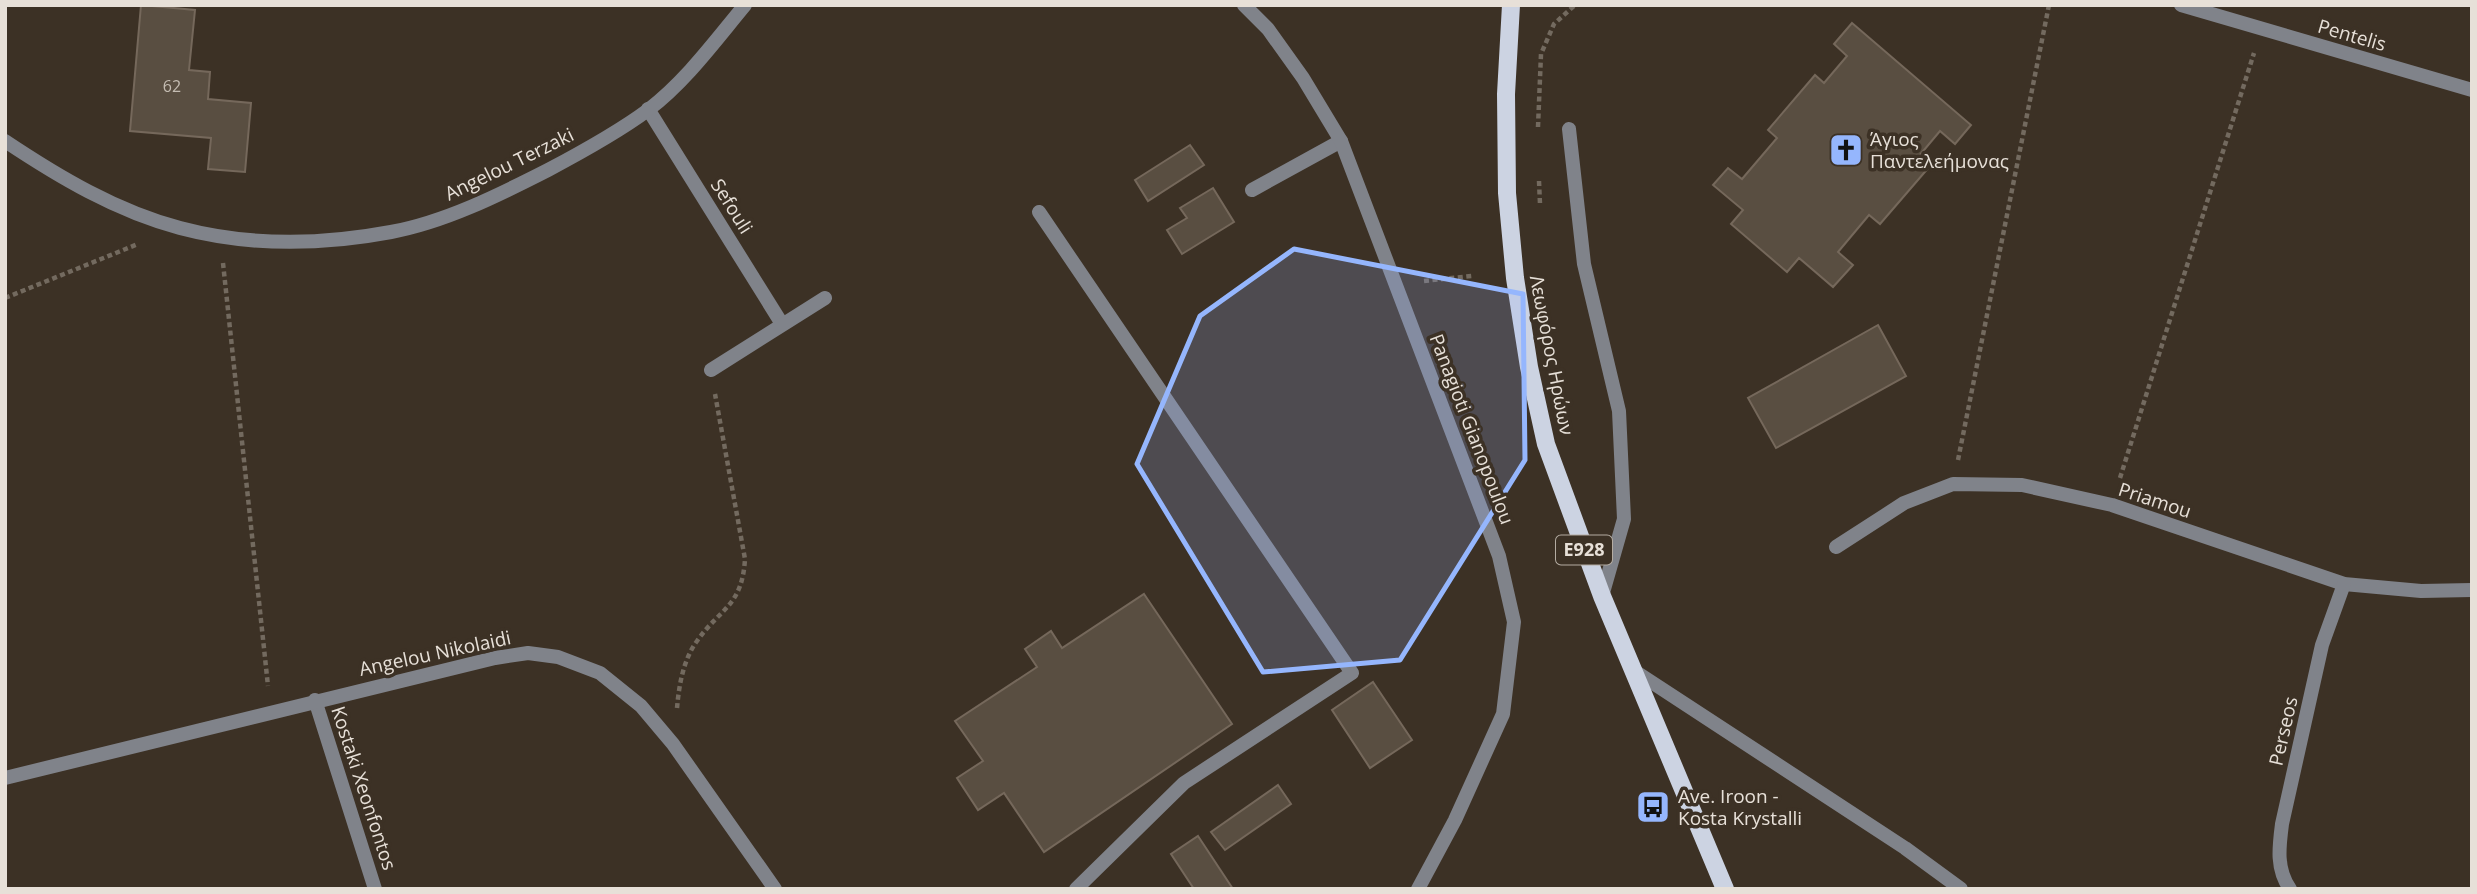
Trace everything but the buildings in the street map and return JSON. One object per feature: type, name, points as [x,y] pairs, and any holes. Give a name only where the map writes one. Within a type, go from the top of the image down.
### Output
[{"type":"main road","name":"Λεωφόρος Ηρώων","points":[[1511,5],[1506,94],[1507,193],[1517,291],[1529,367],[1546,444],[1602,596],[1725,889]]},
{"type":"street","name":"Angelou Terzaki","points":[[5,141],[57,176],[110,202],[178,228],[220,237],[281,243],[392,232],[449,215],[508,190],[578,154],[648,109],[693,68],[746,5]]},
{"type":"street","name":"Panagioti Gianopoulou","points":[[1244,5],[1268,29],[1303,78],[1341,141],[1499,556],[1514,622],[1503,715],[1455,820],[1418,889]]},
{"type":"street","name":"Pentelis","points":[[2181,5],[2472,90]]},
{"type":"street","name":"Sefouli","points":[[648,109],[782,324]]},
{"type":"street","points":[[1569,129],[1584,264],[1619,411],[1624,519],[1602,596]]},
{"type":"street","points":[[1252,190],[1341,141]]},
{"type":"street","points":[[1039,212],[1352,673],[1184,783],[1076,889]]},
{"type":"street","points":[[711,369],[825,298]]},
{"type":"street","name":"Priamou","points":[[1836,547],[1904,503],[1953,484],[2022,485],[2112,505],[2344,584],[2421,591],[2472,590]]},
{"type":"street","name":"Perseos","points":[[2290,889],[2283,878],[2278,852],[2281,824],[2322,646],[2344,584]]},
{"type":"street","name":"Angelou Nikolaidi","points":[[5,778],[495,658],[528,653],[558,657],[600,673],[641,706],[673,744],[775,889]]},
{"type":"street","points":[[1633,670],[1905,848],[1961,889]]},
{"type":"street","name":"Kostaki Xeonfontos","points":[[315,700],[376,889]]},
{"type":"path","points":[[1953,484],[2049,5]]},
{"type":"path","points":[[2112,505],[2262,29]]},
{"type":"path","points":[[5,298],[178,228]]},
{"type":"path","points":[[220,237],[271,711]]},
{"type":"path","points":[[1396,284],[1472,276]]},
{"type":"path","points":[[673,744],[680,678],[696,642],[729,607],[744,580],[745,559],[711,369]]},
{"type":"highlighted area","points":[[1294,249],[1523,294],[1525,460],[1400,660],[1263,672],[1137,464],[1200,316]]},
{"type":"place","name":"Άγιος Παντελεήμονας","points":[[1846,150]]},
{"type":"place","name":"Ave. Iroon - Kosta Krystalli","points":[[1653,807]]}]
